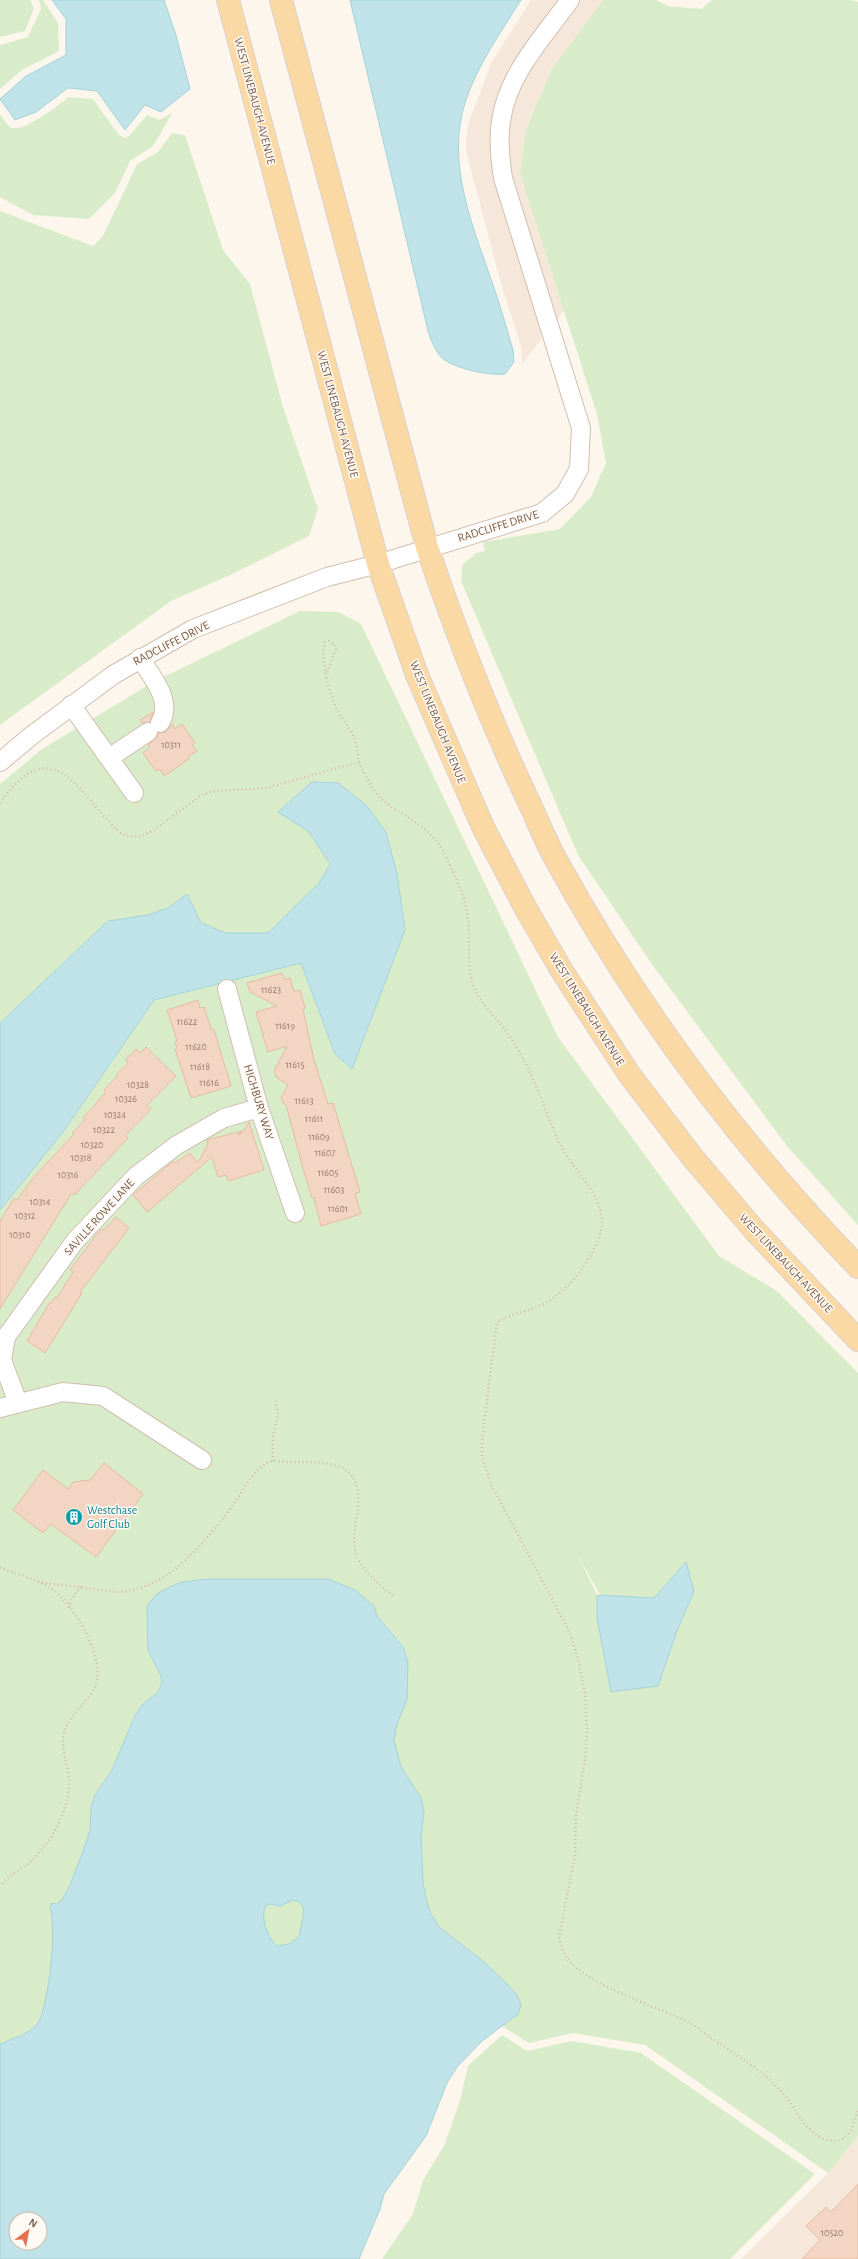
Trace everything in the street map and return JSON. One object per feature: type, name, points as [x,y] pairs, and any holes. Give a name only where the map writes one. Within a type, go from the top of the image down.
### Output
[{"type":"main road","name":"WEST LINEBAUGH AVENUE","points":[[228,0],[378,564],[417,675],[483,828],[526,909],[562,971],[629,1074],[693,1158],[756,1232],[858,1340]]},
{"type":"main road","points":[[281,0],[427,547],[457,635],[492,722],[554,857],[610,949],[672,1043],[729,1120],[785,1187],[858,1267]]},
{"type":"street","name":"RADCLIFFE DRIVE","points":[[0,762],[71,705],[140,658],[193,629],[327,577],[378,564],[427,547],[542,513],[565,494],[579,469],[581,428],[503,178],[499,150],[501,120],[509,92],[523,65],[570,0]]},
{"type":"street","points":[[109,758],[154,727],[164,718],[166,705],[140,658]]},
{"type":"street","points":[[71,705],[134,793]]},
{"type":"street","name":"HIGHBURY WAY","points":[[227,989],[259,1108],[295,1213]]},
{"type":"street","name":"SAVILLE ROWE LANE","points":[[18,1403],[2,1360],[6,1337],[75,1241],[136,1176],[178,1145],[224,1118],[259,1108]]},
{"type":"street","points":[[0,1408],[63,1392],[103,1396],[202,1460]]},
{"type":"path","points":[[327,673],[336,649],[335,645],[329,641],[325,642],[322,648],[327,673],[336,708],[353,736],[359,762],[376,793],[384,802],[434,837],[443,851],[462,894],[468,919],[468,968],[473,986],[480,1000],[504,1027],[521,1055],[564,1151],[595,1195],[600,1208],[601,1229],[595,1247],[586,1262],[574,1277],[552,1300],[540,1306],[505,1317],[497,1322],[482,1440],[482,1457],[492,1484],[570,1633],[578,1659],[585,1693],[587,1730],[585,1760],[576,1814],[575,1856],[560,1937],[561,1948],[567,1958],[598,1981],[692,2024],[760,2071],[780,2090],[815,2134],[830,2140],[843,2138],[851,2132],[858,2111]]},
{"type":"path","points":[[0,803],[29,771],[42,768],[56,771],[68,776],[120,833],[131,837],[142,836],[154,830],[204,794],[215,791],[266,788],[359,762]]},
{"type":"path","points":[[273,1462],[273,1435],[278,1414],[275,1400]]},
{"type":"path","points":[[38,1582],[81,1586],[118,1592],[131,1590],[154,1583],[168,1574],[206,1539],[223,1519],[258,1469],[269,1461],[327,1462],[338,1465],[349,1472],[357,1483],[358,1496],[354,1529],[357,1557],[372,1577],[394,1597]]},
{"type":"path","points":[[0,1568],[38,1582],[54,1590],[79,1620],[92,1643],[99,1665],[95,1687],[65,1728],[62,1746],[69,1785],[64,1810],[56,1830],[43,1848],[28,1863],[6,1878],[0,1886]]},
{"type":"path","points":[[69,1608],[71,1600],[81,1586]]},
{"type":"shaded area","points":[[531,0],[559,0],[501,89],[492,118],[490,150],[495,182],[543,337],[522,364],[521,346],[500,280],[466,151],[466,137],[469,122],[491,63]]},
{"type":"shaded area","points":[[581,0],[621,0],[588,280],[557,320],[512,175],[508,148],[510,120],[518,95],[530,69]]},
{"type":"shaded area","points":[[858,2136],[858,2259],[741,2259],[828,2173]]},
{"type":"green space","points":[[0,0],[30,0],[34,8],[25,31],[0,37]]},
{"type":"green space","points":[[39,0],[43,0],[58,23],[59,51],[22,70],[0,89],[0,45],[28,37],[41,9]]},
{"type":"green space","points":[[603,0],[656,0],[668,6],[701,9],[712,0],[852,0],[858,2],[858,1225],[787,1146],[651,963],[578,855],[461,581],[462,565],[476,553],[485,551],[483,542],[560,529],[591,497],[606,463],[597,414],[520,173],[526,130],[552,69]]},
{"type":"green space","points":[[69,97],[93,99],[119,135],[125,138],[129,136],[147,115],[160,120],[173,112],[153,146],[130,161],[115,193],[89,219],[33,215],[0,197],[0,114],[10,127],[23,127],[40,118]]},
{"type":"green space","points":[[172,133],[185,135],[223,250],[250,284],[283,407],[318,509],[309,536],[228,576],[171,601],[0,725],[0,211],[93,246],[103,236],[137,164],[158,152]]},
{"type":"green space","name":"Westchase Golf Club","points":[[300,611],[339,612],[361,624],[558,1037],[719,1256],[777,1291],[858,1373],[858,2136],[828,2173],[645,2045],[573,2033],[529,2043],[502,2026],[482,2041],[457,2067],[447,2083],[426,2136],[384,2194],[380,2209],[359,2259],[0,2259],[0,784],[42,749],[155,681]],"holes":[[[578,1555],[600,1595],[654,1598],[686,1562],[694,1592],[678,1628],[611,1692],[597,1618],[597,1595]]]},
{"type":"green space","points":[[502,2035],[527,2051],[572,2041],[641,2053],[815,2174],[730,2259],[382,2259],[413,2214],[423,2180],[444,2146],[460,2101],[468,2066]]},
{"type":"water","points":[[52,0],[164,0],[176,35],[190,89],[161,112],[145,105],[125,130],[97,91],[68,88],[36,112],[15,120],[0,99],[26,76],[66,55],[66,19]]},
{"type":"water","points":[[350,0],[521,0],[490,48],[471,87],[460,124],[458,149],[460,173],[471,221],[498,298],[513,350],[514,362],[505,374],[482,373],[448,362],[437,352],[432,342],[428,331]]},
{"type":"water","points":[[312,782],[338,783],[366,805],[386,832],[397,874],[405,930],[352,1069],[335,1054],[301,963],[154,1000],[63,1132],[0,1210],[0,1023],[108,921],[148,915],[168,908],[187,894],[201,923],[226,933],[268,933],[319,883],[330,864],[308,831],[278,812]]},
{"type":"water","points":[[686,1562],[694,1592],[678,1628],[658,1686],[611,1692],[597,1618],[597,1595],[654,1598]]},
{"type":"water","points":[[208,1579],[328,1579],[355,1590],[374,1606],[377,1616],[403,1647],[408,1662],[407,1699],[397,1724],[394,1740],[401,1767],[421,1798],[424,1812],[421,1836],[423,1882],[426,1899],[431,1914],[439,1927],[483,1961],[509,1986],[516,1994],[521,2005],[518,2014],[482,2041],[457,2067],[447,2083],[426,2136],[384,2194],[380,2209],[359,2259],[0,2259],[0,2044],[31,2030],[38,2023],[42,2013],[46,2000],[51,1966],[53,1932],[50,1907],[52,1903],[57,1904],[62,1900],[71,1883],[90,1830],[91,1807],[95,1795],[111,1772],[135,1716],[142,1705],[158,1692],[162,1683],[161,1676],[148,1650],[147,1606],[157,1594],[182,1582]],"holes":[[[293,1900],[301,1903],[304,1912],[299,1937],[289,1944],[277,1946],[270,1938],[264,1922],[265,1906],[269,1904],[280,1906]]]},
{"type":"building","points":[[153,712],[150,722],[142,723],[140,720]]},
{"type":"building","points":[[172,724],[175,729],[182,724],[195,743],[192,745],[197,751],[188,757],[189,759],[164,776],[160,769],[156,771],[143,753],[150,747],[148,745],[157,737],[158,733],[166,732]]},
{"type":"building","points":[[282,973],[285,980],[290,978],[294,992],[300,990],[305,1008],[303,1009],[314,1060],[328,1104],[333,1103],[360,1192],[355,1194],[361,1214],[321,1226],[314,1198],[312,1198],[302,1165],[286,1105],[283,1103],[281,1098],[288,1085],[276,1077],[274,1071],[287,1046],[268,1052],[256,1012],[277,1006],[250,992],[247,983]]},
{"type":"building","points":[[198,1000],[200,1008],[204,1007],[211,1029],[214,1030],[231,1086],[191,1098],[175,1049],[177,1048],[175,1042],[177,1041],[167,1010]]},
{"type":"building","points":[[146,1047],[176,1076],[147,1105],[151,1109],[125,1136],[128,1138],[76,1194],[71,1194],[0,1309],[0,1221],[14,1198],[17,1200],[33,1178],[85,1120],[83,1118],[106,1092],[104,1090],[128,1063],[125,1060],[136,1049],[140,1053]]},
{"type":"building","points":[[249,1122],[264,1170],[228,1181],[226,1175],[218,1177],[212,1157],[147,1212],[133,1195],[173,1161],[175,1163],[190,1153],[198,1163],[208,1144],[207,1140],[242,1131],[238,1135],[242,1133]]},
{"type":"building","points":[[116,1217],[129,1228],[80,1292],[82,1293],[45,1353],[27,1341],[50,1302],[51,1303],[55,1297],[57,1298],[73,1272],[70,1270],[97,1234],[102,1229],[104,1230]]},
{"type":"building","name":"Westchase Golf Club","points":[[104,1463],[143,1494],[96,1557],[51,1524],[43,1533],[13,1510],[43,1470],[68,1489],[73,1482],[90,1480]]},
{"type":"building","points":[[858,2184],[858,2259],[802,2259],[820,2240],[806,2226],[826,2207],[831,2212]]},
{"type":"place","name":"Westchase Golf Club","points":[[74,1517]]}]
